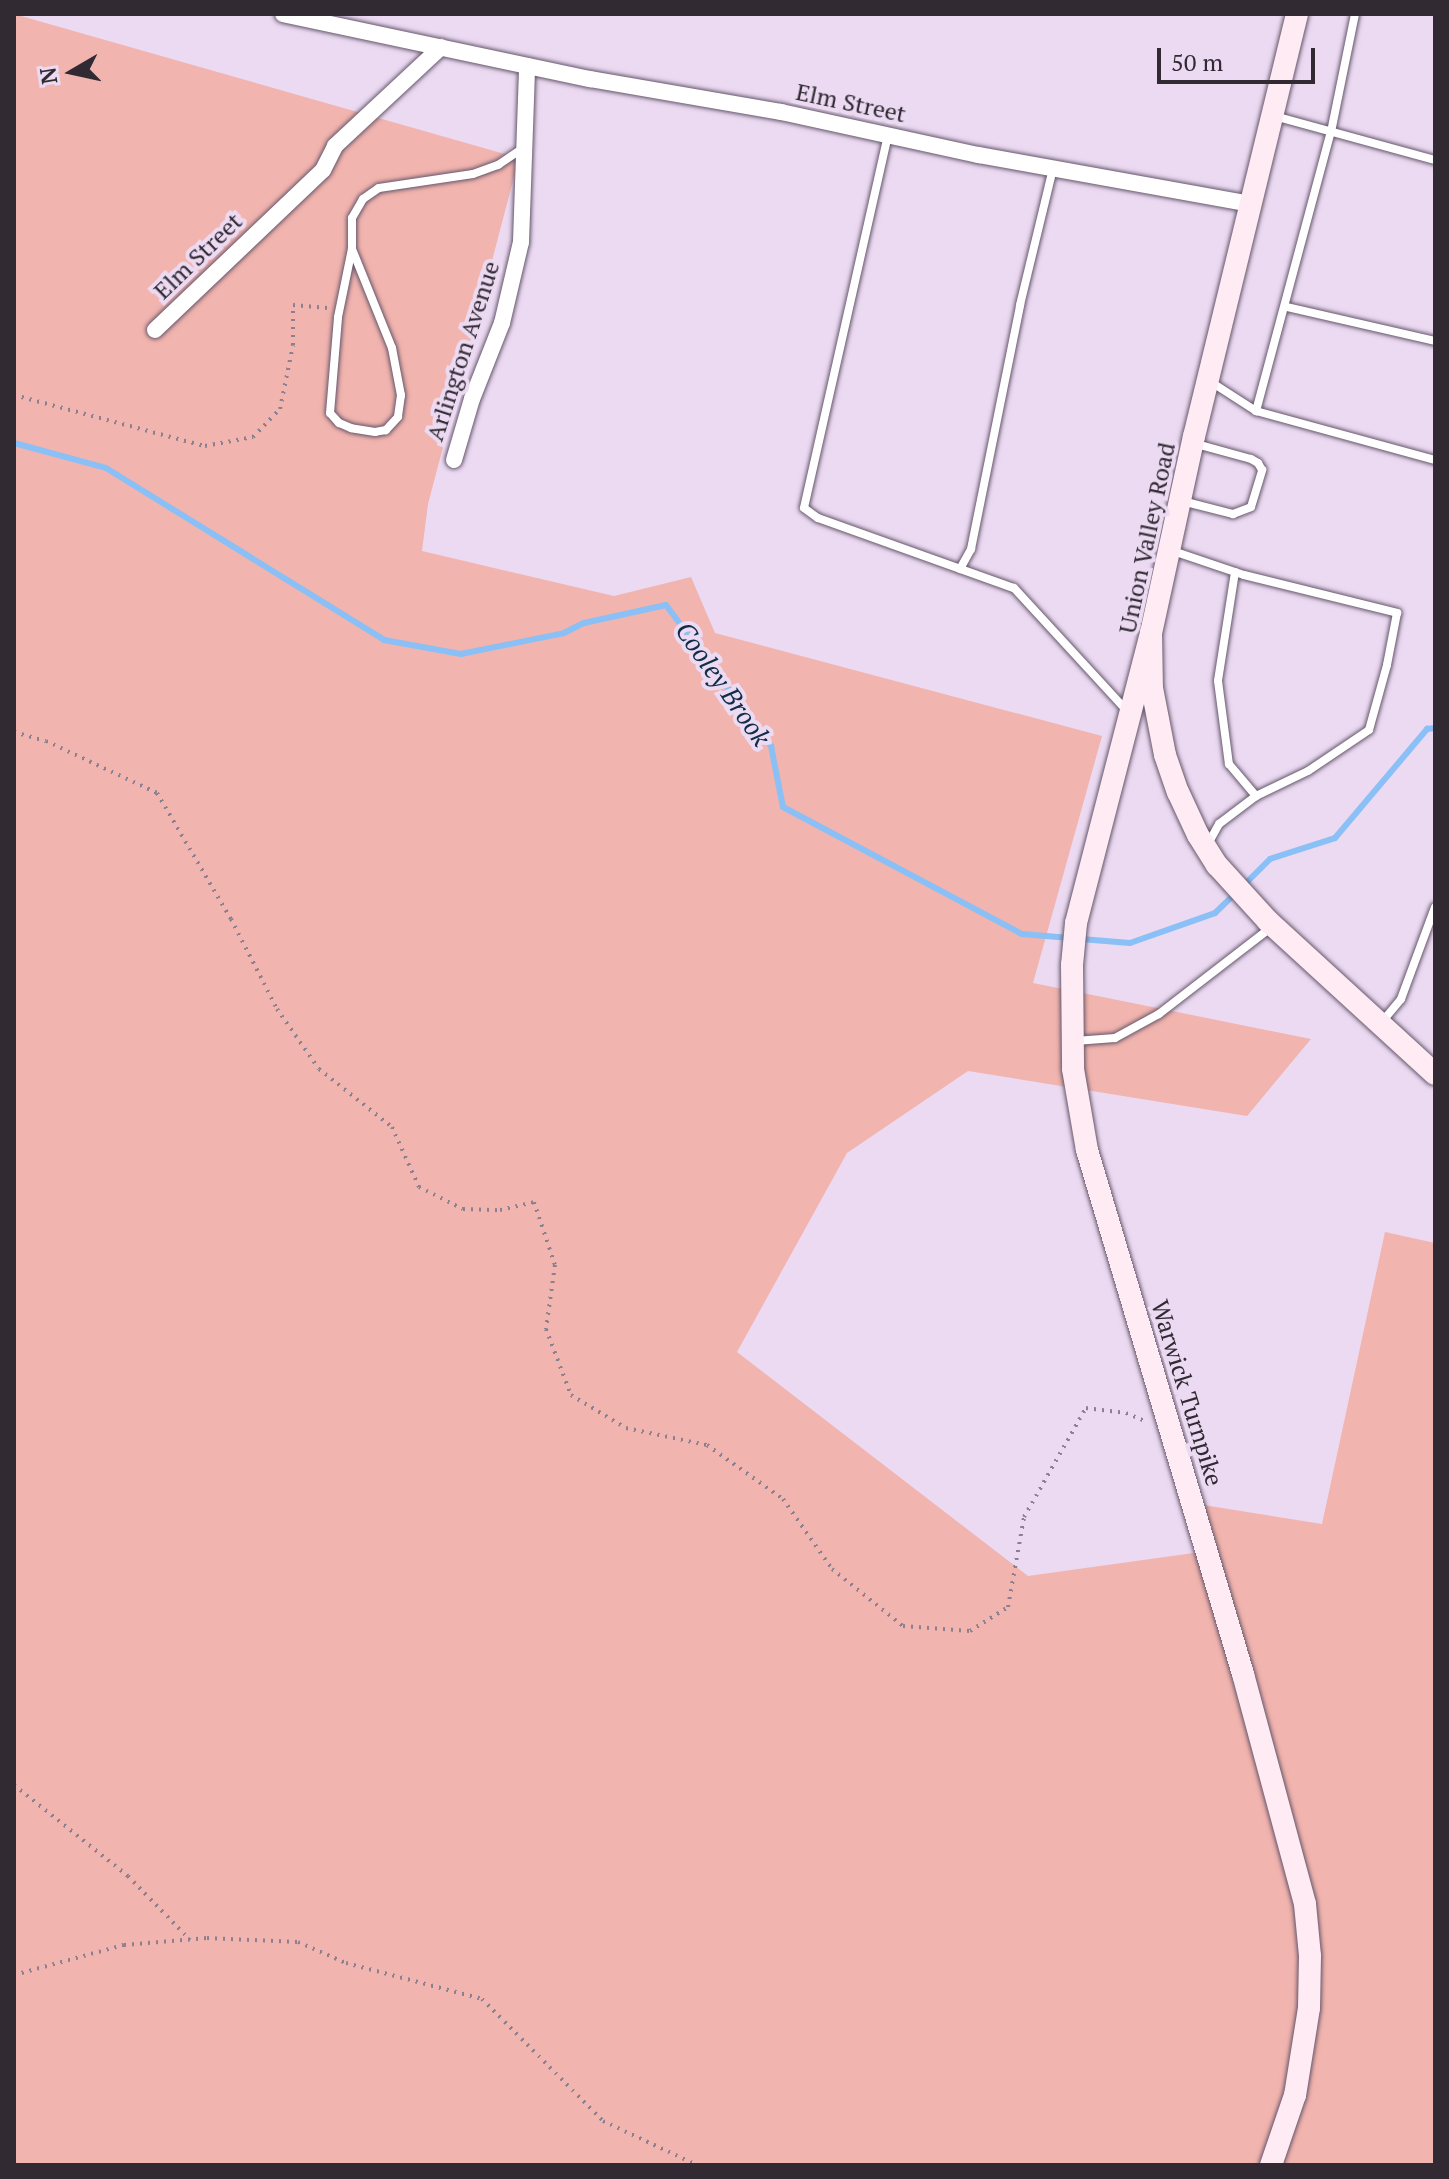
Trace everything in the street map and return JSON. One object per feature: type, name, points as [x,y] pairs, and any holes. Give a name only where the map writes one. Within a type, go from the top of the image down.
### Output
[{"type":"street","name":"Elm Street","points":[[283,14],[527,66],[1053,169],[1251,204]]},
{"type":"street","name":"Union Valley Road","points":[[1297,14],[1193,443],[1151,633],[1152,688],[1165,755],[1206,848],[1239,891],[1273,926],[1435,1074]]},
{"type":"street","name":"Elm Street","points":[[155,330],[323,170],[335,146],[441,47]]},
{"type":"street","name":"Arlington Avenue","points":[[454,460],[502,323],[515,273],[524,215],[527,66]]},
{"type":"street","name":"Warwick Turnpike","points":[[1151,633],[1076,923],[1072,1041],[1087,1150],[1256,1719],[1305,1904],[1310,1956],[1309,2008],[1295,2095],[1271,2165]]},
{"type":"lane","points":[[1256,411],[1287,307],[1331,132],[1355,14]]},
{"type":"lane","points":[[1273,116],[1435,160]]},
{"type":"lane","points":[[888,135],[804,508],[818,518],[1014,588],[1130,714]]},
{"type":"lane","points":[[352,249],[392,348],[397,371],[401,395],[398,417],[386,430],[351,428],[339,423],[330,413],[340,309],[352,249],[352,218],[363,199],[379,188],[473,174],[498,165],[523,149]]},
{"type":"lane","points":[[960,569],[971,549],[1020,305],[1053,169]]},
{"type":"lane","points":[[1287,307],[1435,341]]},
{"type":"lane","points":[[1209,381],[1256,411],[1435,460]]},
{"type":"lane","points":[[1180,500],[1233,514],[1251,507],[1262,470],[1251,459],[1193,443]]},
{"type":"lane","points":[[1169,550],[1235,572],[1397,613],[1369,730],[1308,771],[1256,796],[1219,824],[1206,848]]},
{"type":"lane","points":[[1235,572],[1218,681],[1229,764],[1256,796]]},
{"type":"lane","points":[[1380,1024],[1401,999],[1435,907]]},
{"type":"lane","points":[[1072,1041],[1115,1038],[1159,1014],[1273,926]]},
{"type":"path","points":[[14,395],[205,446],[253,437],[280,409],[293,345],[293,305],[340,309]]},
{"type":"path","points":[[14,732],[46,741],[157,793],[231,919],[277,1009],[319,1069],[392,1127],[419,1187],[463,1209],[500,1210],[534,1202],[555,1265],[546,1329],[571,1395],[626,1428],[707,1445],[783,1499],[832,1569],[903,1626],[970,1631],[1008,1607],[1024,1517],[1086,1408],[1126,1413],[1171,1433]]},
{"type":"path","points":[[14,1785],[128,1876],[190,1940]]},
{"type":"path","points":[[14,1975],[124,1945],[190,1940],[298,1942],[346,1963],[482,1999],[603,2121],[697,2165]]},
{"type":"shaded area","points":[[14,14],[519,158],[428,504],[422,551],[614,596],[691,577],[715,633],[1102,736],[1033,983],[1311,1039],[1247,1116],[968,1071],[847,1153],[737,1352],[1028,1576],[1208,1551],[1191,1503],[1322,1524],[1385,1232],[1435,1243],[1435,2165],[14,2165]]},
{"type":"waterway","name":"Cooley Brook","points":[[14,443],[106,468],[384,640],[461,654],[564,633],[584,623],[666,605],[771,746],[783,807],[1022,934],[1070,938]]},
{"type":"waterway","name":"Cooley Brook","points":[[1244,885],[1270,859],[1335,838],[1427,729],[1435,728]]},
{"type":"waterway","name":"Cooley Brook","points":[[1081,939],[1130,943],[1215,913],[1236,893]]}]
